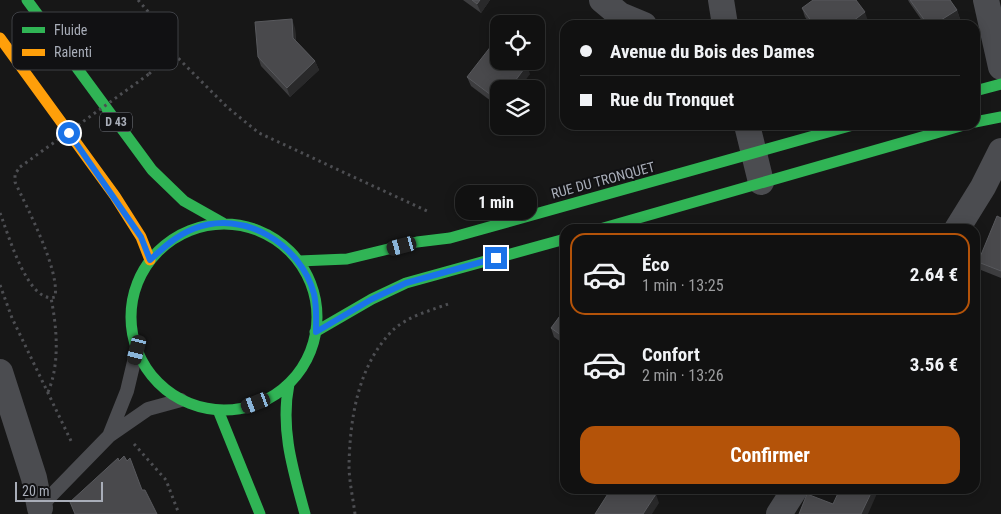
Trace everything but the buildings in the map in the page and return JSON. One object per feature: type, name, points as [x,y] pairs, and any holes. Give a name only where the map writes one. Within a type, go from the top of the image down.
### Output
[{"type":"main road","name":"D 43","points":[[27,0],[36,12]]},
{"type":"main road","points":[[0,38],[12,54]]},
{"type":"main road","points":[[23,70],[115,196],[141,237],[150,260]]},
{"type":"main road","name":"D 43","points":[[78,70],[152,170],[170,191],[188,206],[223,223]]},
{"type":"main road","points":[[980,90],[1001,84]]},
{"type":"main road","points":[[980,121],[1001,117]]},
{"type":"main road","name":"RUE DU TRONQUET","points":[[299,261],[347,259],[417,242],[450,238],[837,130]]},
{"type":"main road","points":[[617,224],[946,130]]},
{"type":"main road","points":[[289,384],[268,399],[244,408],[218,410],[181,400],[162,387],[147,370],[137,350],[131,319],[135,288],[150,260],[170,240],[196,228],[223,223],[246,226],[268,234],[285,246],[299,261],[314,295],[316,332],[306,360],[289,384],[284,400],[285,436],[304,514]]},
{"type":"main road","points":[[316,332],[372,299],[406,283],[560,240]]},
{"type":"main road","points":[[218,410],[260,514]]},
{"type":"street","points":[[602,0],[620,15],[632,20]]},
{"type":"street","points":[[721,0],[724,20]]},
{"type":"street","points":[[986,0],[1001,67]]},
{"type":"street","points":[[748,130],[761,182]]},
{"type":"street","points":[[960,224],[983,187],[1001,151]]},
{"type":"street","points":[[0,372],[34,478],[38,512]]},
{"type":"street","points":[[779,514],[792,494]]},
{"type":"lane","points":[[109,436],[127,391],[137,350]]},
{"type":"lane","points":[[38,512],[109,436],[148,409],[181,400]]},
{"type":"path","points":[[138,0],[148,12]]},
{"type":"path","points":[[178,58],[228,107],[258,133],[435,214]]},
{"type":"path","points":[[0,213],[26,276],[36,291],[43,297],[55,297],[56,288],[43,245],[15,182],[15,174],[20,167],[152,70]]},
{"type":"path","points":[[0,285],[12,318],[81,465]]},
{"type":"path","points":[[48,392],[55,376],[56,348],[51,298]]},
{"type":"path","points":[[355,514],[349,466],[354,409],[363,375],[376,352],[394,330],[413,317],[458,300]]},
{"type":"path","points":[[128,450],[134,443],[166,480],[180,514]]},
{"type":"traffic: fast","points":[[27,0],[36,12]]},
{"type":"traffic: fast","points":[[78,70],[152,170],[184,201],[223,223]]},
{"type":"traffic: fast","points":[[980,90],[1001,84]]},
{"type":"traffic: fast","points":[[980,121],[1001,117]]},
{"type":"traffic: fast","points":[[299,261],[347,259],[417,242],[450,238],[835,130]]},
{"type":"traffic: fast","points":[[618,224],[946,130]]},
{"type":"traffic: fast","points":[[224,224],[242,226],[259,231],[268,235],[290,251],[306,273],[310,282],[315,299],[317,317],[315,335],[310,352],[306,361],[290,383],[268,399],[259,403],[242,408],[224,410],[206,408],[189,403],[180,399],[158,383],[142,361],[138,352],[133,335],[131,317],[133,299],[138,282],[142,273],[158,251],[180,235],[189,231],[206,226],[224,224]]},
{"type":"traffic: fast","points":[[315,332],[372,299],[406,283],[560,240]]},
{"type":"traffic: fast","points":[[289,384],[286,417],[287,433],[292,465],[305,514]]},
{"type":"traffic: fast","points":[[218,410],[260,514]]},
{"type":"traffic: slow","points":[[0,38],[12,54]]},
{"type":"traffic: slow","points":[[23,70],[115,196],[141,237],[150,260]]},
{"type":"route","points":[[69,133],[115,196],[141,237],[150,260],[170,240],[196,228],[223,223],[246,226],[268,234],[285,246],[299,261],[308,277],[314,295],[317,314],[316,332],[372,299],[406,283],[496,258]]}]
